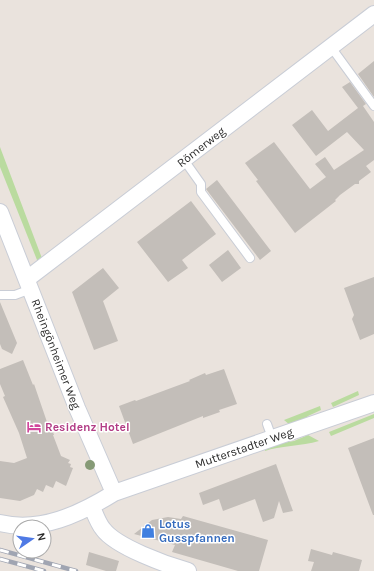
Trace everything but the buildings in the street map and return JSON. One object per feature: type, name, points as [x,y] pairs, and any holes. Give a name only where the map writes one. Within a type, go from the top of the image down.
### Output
[{"type":"street","name":"Römerweg","points":[[29,284],[184,160],[374,14]]},
{"type":"street","name":"Rheingönheimer Weg","points":[[0,212],[77,408],[114,493]]},
{"type":"street","name":"Mutterstadter Weg","points":[[114,493],[270,431],[374,403]]},
{"type":"street","points":[[0,523],[11,526],[55,523],[92,507],[114,493]]},
{"type":"street","points":[[92,507],[103,530],[114,540],[169,566],[188,571]]},
{"type":"lane","points":[[331,47],[374,106]]},
{"type":"lane","points":[[184,160],[201,184],[201,192],[250,258]]},
{"type":"lane","points":[[0,295],[15,294],[29,284]]},
{"type":"green space","points":[[0,147],[43,261],[39,265],[0,167]]},
{"type":"green space","points":[[358,391],[359,395],[333,407],[331,403]]},
{"type":"green space","points":[[320,406],[321,410],[308,416],[304,421],[290,425],[284,420]]},
{"type":"green space","points":[[374,414],[374,418],[331,436],[329,432]]},
{"type":"green space","points":[[308,435],[319,441],[265,451],[264,446],[294,441]]},
{"type":"railway","points":[[0,550],[76,571]]},
{"type":"railway","points":[[0,559],[44,571]]},
{"type":"place","name":"Residenz Hotel","points":[[34,427]]},
{"type":"place","name":"Lotus Gusspfannen","points":[[148,531]]}]
